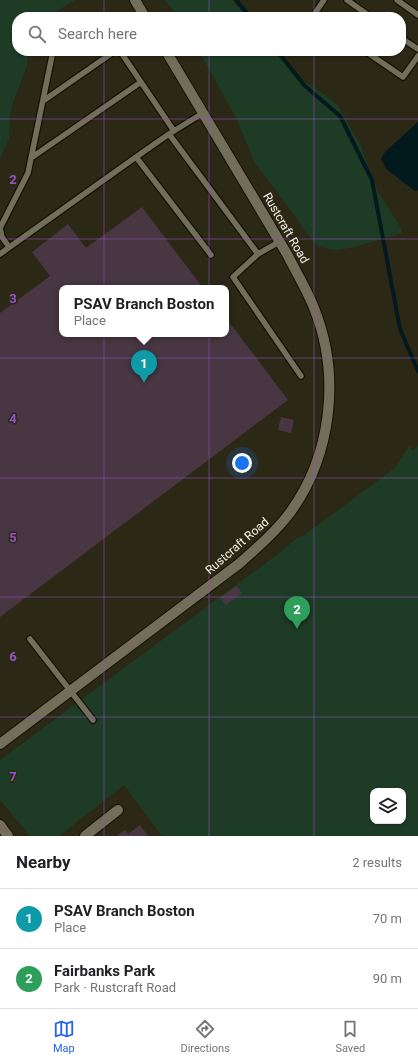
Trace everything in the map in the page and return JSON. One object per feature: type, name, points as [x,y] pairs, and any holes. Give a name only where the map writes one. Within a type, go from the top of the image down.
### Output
[{"type":"main road","points":[[135,0],[143,12]]},
{"type":"main road","name":"Rustcraft Road","points":[[0,744],[240,563],[262,544],[278,528],[301,496],[317,462],[324,440],[330,391],[328,364],[323,335],[314,308],[279,242],[169,56]]},
{"type":"main road","points":[[85,836],[118,810]]},
{"type":"main road","points":[[0,825],[8,836]]},
{"type":"lane","points":[[316,12],[323,0]]},
{"type":"lane","points":[[347,0],[364,12]]},
{"type":"lane","points":[[397,0],[418,14]]},
{"type":"lane","points":[[406,41],[418,49]]},
{"type":"lane","points":[[9,247],[2,237],[0,228],[28,174],[52,56]]},
{"type":"lane","points":[[43,101],[108,56]]},
{"type":"lane","points":[[123,56],[172,133],[258,254]]},
{"type":"lane","points":[[372,56],[402,76],[418,56]]},
{"type":"lane","points":[[31,158],[141,82]]},
{"type":"lane","points":[[0,254],[136,157],[203,113]]},
{"type":"lane","points":[[136,157],[211,255]]},
{"type":"lane","points":[[279,242],[258,254],[233,277],[301,376]]},
{"type":"lane","points":[[30,639],[93,720]]},
{"type":"green space","points":[[0,0],[75,0],[56,12],[12,12],[12,56],[28,56],[27,66],[14,99],[10,115],[9,138],[0,159]]},
{"type":"green space","points":[[165,0],[232,0],[243,12],[175,12]]},
{"type":"green space","points":[[202,56],[279,56],[295,75],[328,97],[338,106],[361,146],[378,192],[400,226],[402,233],[355,247],[338,250],[318,247],[255,163],[236,118]]},
{"type":"green space","points":[[418,445],[418,836],[162,836],[124,785],[59,836],[30,836],[0,800],[0,760],[278,554],[297,538],[303,536],[395,468],[409,446],[413,451]]},
{"type":"water","points":[[418,122],[418,190],[415,191],[386,169],[381,159],[385,152]]},
{"type":"building","points":[[142,207],[201,285],[59,285],[59,337],[229,337],[229,322],[288,400],[0,617],[0,313],[50,276],[32,252],[68,224],[86,248]]},
{"type":"building","points":[[281,417],[294,420],[291,433],[278,430]]},
{"type":"building","points":[[236,586],[242,593],[226,605],[220,598]]},
{"type":"building","points":[[140,825],[148,836],[117,836],[125,830],[128,834]]},
{"type":"waterway","points":[[236,0],[246,12]]},
{"type":"waterway","points":[[281,56],[305,86],[340,116],[372,180],[400,329],[418,371]]},
{"type":"place","name":"PSAV Branch Boston","points":[[144,383]]},
{"type":"place","name":"Fairbanks Park","points":[[297,629]]}]
